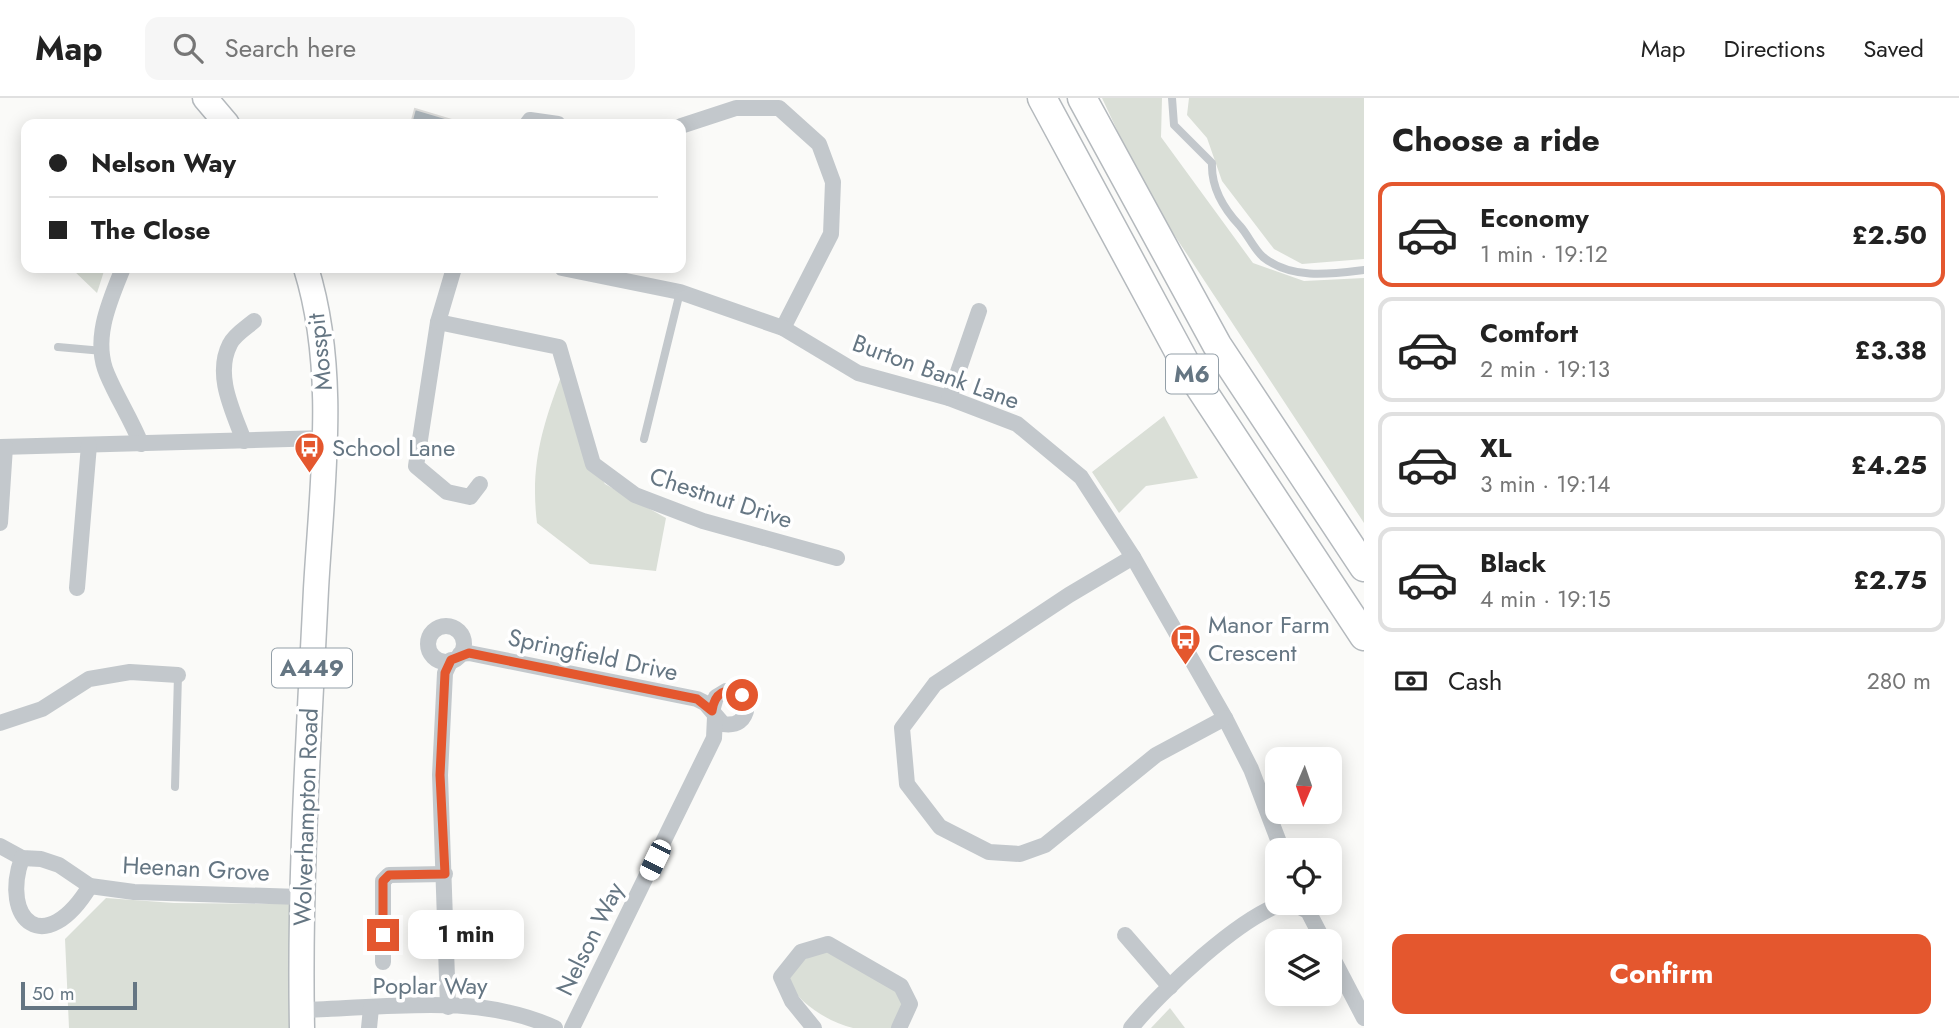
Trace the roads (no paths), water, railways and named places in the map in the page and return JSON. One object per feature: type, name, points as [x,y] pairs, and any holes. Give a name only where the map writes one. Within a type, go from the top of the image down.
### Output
[{"type":"highway","name":"M6","points":[[1042,98],[1191,372],[1364,636]]},
{"type":"highway","name":"M6","points":[[1082,98],[1217,345],[1364,567]]},
{"type":"highway","points":[[211,100],[224,119]]},
{"type":"highway","name":"Mosspit","points":[[307,273],[316,304],[323,358],[324,438]]},
{"type":"highway","name":"Wolverhampton Road","points":[[302,1019],[300,897],[324,438]]},
{"type":"street","points":[[686,124],[738,103],[779,108],[819,144],[833,182],[831,234],[783,328]]},
{"type":"street","points":[[121,273],[104,320],[103,351],[106,372],[128,412],[141,444]]},
{"type":"street","points":[[453,273],[438,322],[416,466],[447,492],[470,497],[480,484]]},
{"type":"street","name":"Burton Bank Lane","points":[[587,273],[680,292],[783,328],[858,373],[949,398],[1017,424],[1081,477],[1133,557],[1251,769],[1277,838]]},
{"type":"street","points":[[949,398],[979,311]]},
{"type":"street","points":[[244,441],[226,391],[224,365],[230,342],[254,321]]},
{"type":"street","name":"Chestnut Drive","points":[[438,322],[559,347],[593,464],[635,495],[703,521],[837,558]]},
{"type":"street","points":[[0,523],[2,447],[324,438]]},
{"type":"street","points":[[77,588],[89,445]]},
{"type":"street","points":[[1133,557],[1069,595],[936,684],[902,728],[907,784],[940,827],[989,852],[1020,854],[1045,845],[1156,755],[1225,719]]},
{"type":"street","name":"Springfield Drive","points":[[448,1007],[445,874],[432,775],[445,673],[456,657],[469,653],[697,699],[713,714]]},
{"type":"street","points":[[0,723],[42,709],[89,678],[130,673],[178,675]]},
{"type":"street","name":"Nelson Way","points":[[572,1028],[713,738],[713,714]]},
{"type":"street","points":[[0,846],[22,858]]},
{"type":"street","name":"Heenan Grove","points":[[90,886],[81,900],[61,916],[32,928],[16,925],[4,913],[2,893],[9,871],[22,858],[41,859],[59,865],[90,886],[134,892],[300,897]]},
{"type":"street","points":[[383,962],[383,881],[389,875],[445,874]]},
{"type":"street","points":[[1131,1028],[1170,987],[1242,927],[1268,915]]},
{"type":"street","points":[[1125,935],[1170,987]]},
{"type":"street","points":[[814,1028],[792,1002],[781,977],[802,951],[828,944],[901,986],[910,1004],[900,1028]]},
{"type":"street","points":[[1342,976],[1364,1018]]},
{"type":"street","name":"Poplar Way","points":[[302,1019],[371,1009],[448,1007],[505,1010],[555,1028]]},
{"type":"street","points":[[369,1028],[371,1009]]},
{"type":"lane","points":[[1171,98],[1174,125],[1212,163],[1212,179],[1227,212],[1263,257],[1287,268],[1316,275],[1364,270]]},
{"type":"lane","points":[[644,439],[680,292]]},
{"type":"lane","points":[[58,347],[103,351]]},
{"type":"lane","points":[[175,787],[178,675]]},
{"type":"place","name":"School Lane","points":[[309,475]]},
{"type":"place","name":"Manor Farm Crescent","points":[[1185,666]]}]
